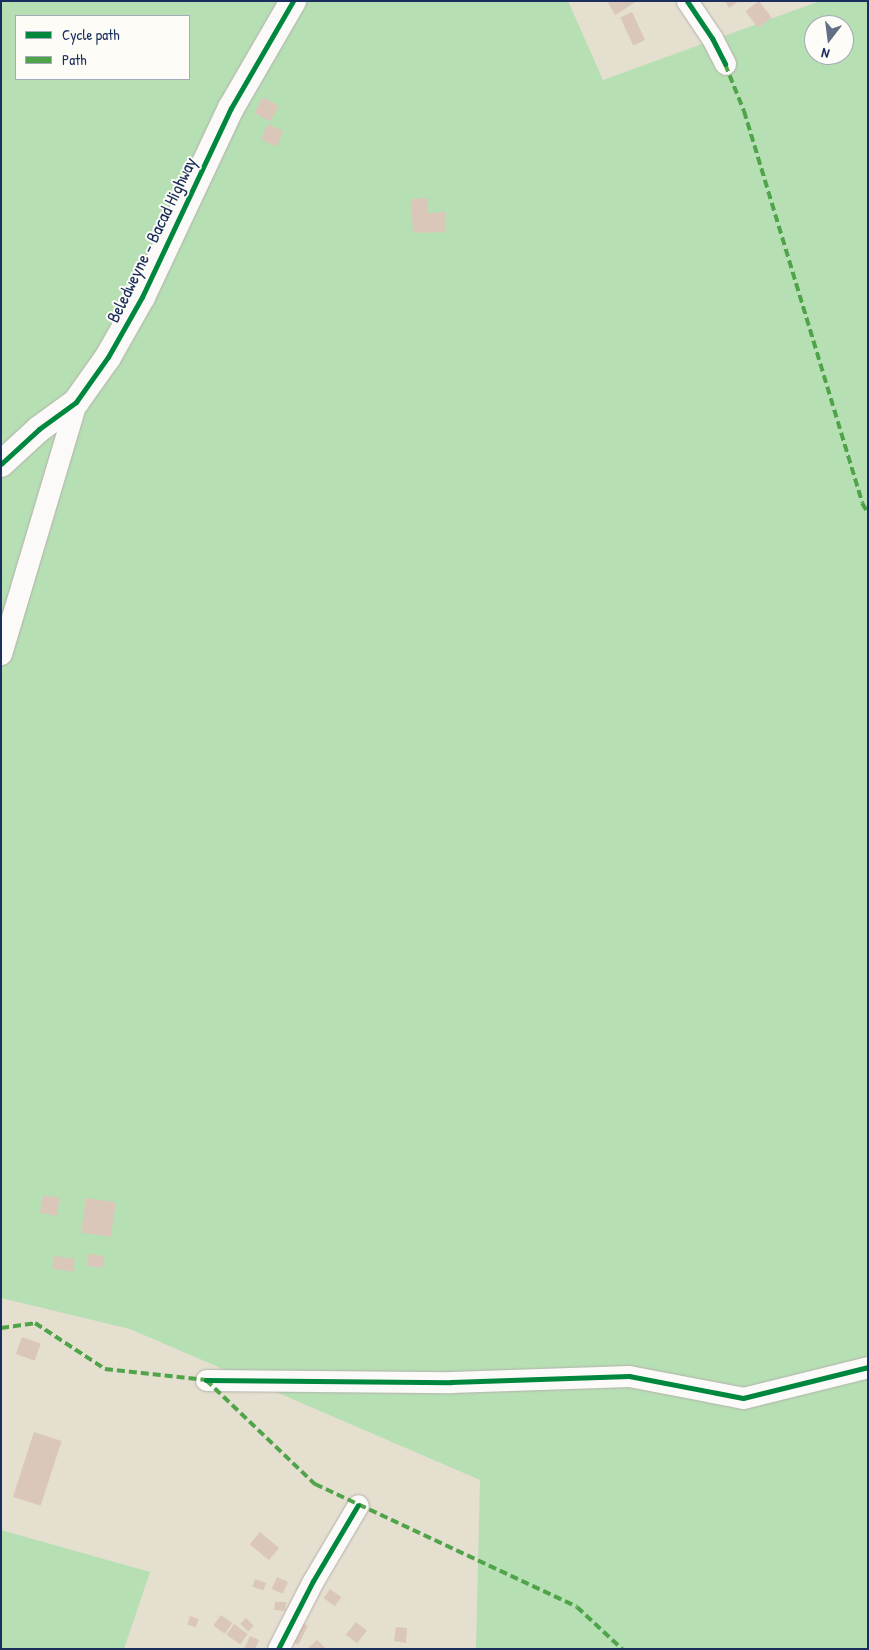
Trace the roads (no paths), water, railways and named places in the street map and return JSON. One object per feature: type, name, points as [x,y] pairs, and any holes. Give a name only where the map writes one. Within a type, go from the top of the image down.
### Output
[{"type":"street","name":"Beledweyne - Bacad Highway","points":[[1,464],[39,429],[76,402],[108,357],[142,297],[231,108],[293,1]]},
{"type":"street","points":[[687,1],[712,38],[725,64]]},
{"type":"street","points":[[1,654],[76,402]]},
{"type":"street","points":[[206,1380],[451,1382],[629,1376],[743,1398],[868,1367]]},
{"type":"street","points":[[278,1649],[314,1580],[358,1505]]}]
